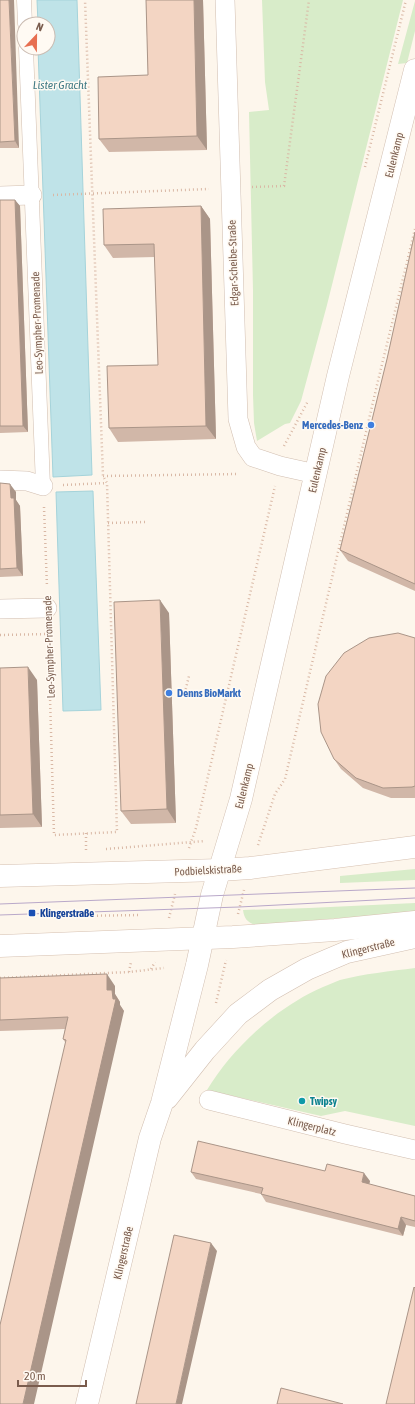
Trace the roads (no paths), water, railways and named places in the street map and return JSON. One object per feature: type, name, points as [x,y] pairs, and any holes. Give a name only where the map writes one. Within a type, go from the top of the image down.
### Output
[{"type":"street","points":[[24,0],[25,16]]},
{"type":"street","name":"Edgar-Scheibe-Straße","points":[[225,0],[238,419],[246,447],[253,457],[280,466],[316,474]]},
{"type":"street","name":"Leo-Sympher-Promenade","points":[[26,56],[43,486]]},
{"type":"street","name":"Eulenkamp","points":[[220,870],[241,799],[338,376],[415,70]]},
{"type":"street","points":[[0,196],[32,195]]},
{"type":"street","points":[[0,480],[27,481],[43,486]]},
{"type":"street","points":[[0,609],[47,608]]},
{"type":"street","name":"Podbielskistraße","points":[[0,876],[182,872],[250,868],[415,847]]},
{"type":"street","name":"Klingerstraße","points":[[86,1404],[150,1138],[162,1103],[212,895],[220,870]]},
{"type":"street","points":[[0,946],[232,937],[335,930],[415,922]]},
{"type":"street","name":"Klingerstraße","points":[[162,1103],[205,1050],[238,1014],[270,990],[307,969],[347,952],[415,937]]},
{"type":"street","name":"Klingerplatz","points":[[209,1100],[415,1150]]},
{"type":"water","name":"Lister Gracht","points":[[37,0],[77,0],[92,475],[53,477],[38,56],[56,56],[56,16],[38,16]]},
{"type":"water","points":[[93,491],[101,710],[63,711],[56,492]]},
{"type":"tram line","points":[[0,904],[415,888]]},
{"type":"tram line","points":[[0,915],[239,907],[415,898]]},
{"type":"place","name":"Mercedes-Benz","points":[[371,425]]},
{"type":"place","name":"Denns BioMarkt","points":[[169,693]]},
{"type":"place","name":"Klingerstraße","points":[[32,913]]},
{"type":"place","name":"Twipsy","points":[[302,1101]]}]
